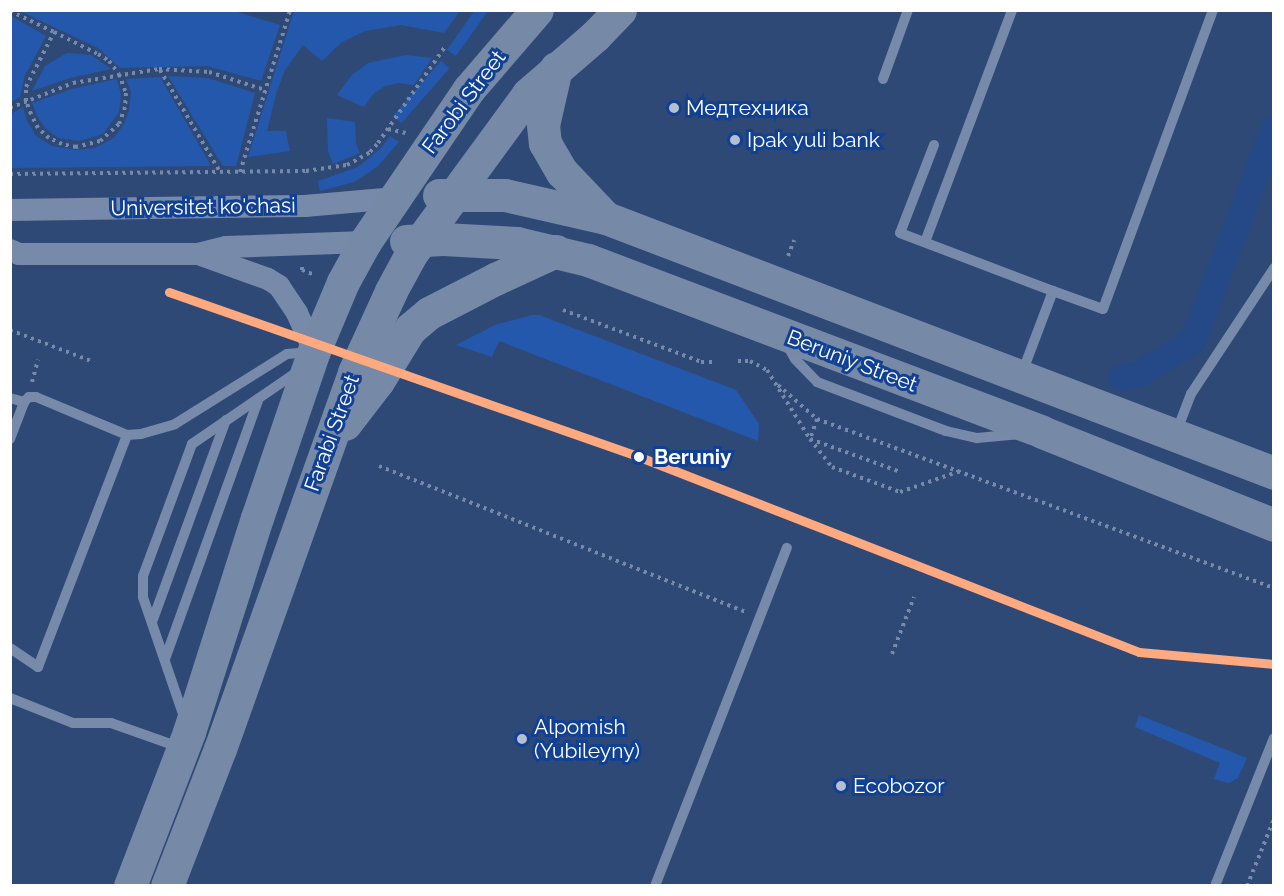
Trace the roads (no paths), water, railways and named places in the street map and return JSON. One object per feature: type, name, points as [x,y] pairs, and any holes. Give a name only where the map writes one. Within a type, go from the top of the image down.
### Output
[{"type":"main road","name":"Farobi Street","points":[[396,198],[469,89],[537,10]]},
{"type":"main road","name":"Farabi Street","points":[[167,885],[220,749],[354,372],[391,291],[420,241],[528,94],[595,36],[620,10]]},
{"type":"main road","points":[[556,68],[543,125],[545,143],[562,172],[606,218]]},
{"type":"main road","points":[[420,241],[396,198],[455,194],[505,195],[606,218],[1274,473]]},
{"type":"main road","name":"Farabi Street","points":[[130,885],[186,740],[257,518],[314,351],[343,282],[365,242],[396,198]]},
{"type":"main road","name":"Beruniy Street","points":[[365,242],[490,240],[556,251],[588,260],[1042,432],[1274,525]]},
{"type":"main road","points":[[327,448],[378,381],[410,329],[429,313],[556,251]]},
{"type":"street","name":"Universitet ko'chasi","points":[[10,210],[305,206],[396,198]]},
{"type":"street","name":"Universitet ko'chasi","points":[[10,250],[19,254],[198,254],[226,247],[365,242]]},
{"type":"street","points":[[198,254],[268,279],[279,286],[297,313],[314,351]]},
{"type":"lane","points":[[883,79],[908,10]]},
{"type":"lane","points":[[925,242],[1012,10]]},
{"type":"lane","points":[[934,145],[900,233],[1102,309],[1212,10]]},
{"type":"lane","points":[[1175,436],[1191,394],[1274,268]]},
{"type":"lane","points":[[1021,376],[1053,291]]},
{"type":"lane","points":[[10,698],[73,723],[111,723],[186,740],[165,659],[143,597],[143,576],[189,450],[197,439],[295,374],[314,351]]},
{"type":"lane","points":[[10,439],[24,402],[29,397],[36,397],[127,435],[155,431],[175,424],[287,354],[314,351]]},
{"type":"lane","points":[[165,659],[259,397]]},
{"type":"lane","points":[[10,398],[24,402]]},
{"type":"lane","points":[[152,622],[226,420]]},
{"type":"lane","points":[[10,648],[38,667],[127,435]]},
{"type":"lane","points":[[655,885],[787,548]]},
{"type":"lane","points":[[1215,885],[1274,738]]},
{"type":"waterway","points":[[1121,378],[1140,374],[1193,341],[1274,128]]},
{"type":"place","name":"Медтехника","points":[[674,108]]},
{"type":"place","name":"Ipak yuli bank","points":[[735,140]]},
{"type":"place","name":"Beruniy","points":[[639,457]]},
{"type":"place","name":"Alpomish (Yubileyny)","points":[[522,739]]},
{"type":"place","name":"Ecobozor","points":[[841,786]]}]
